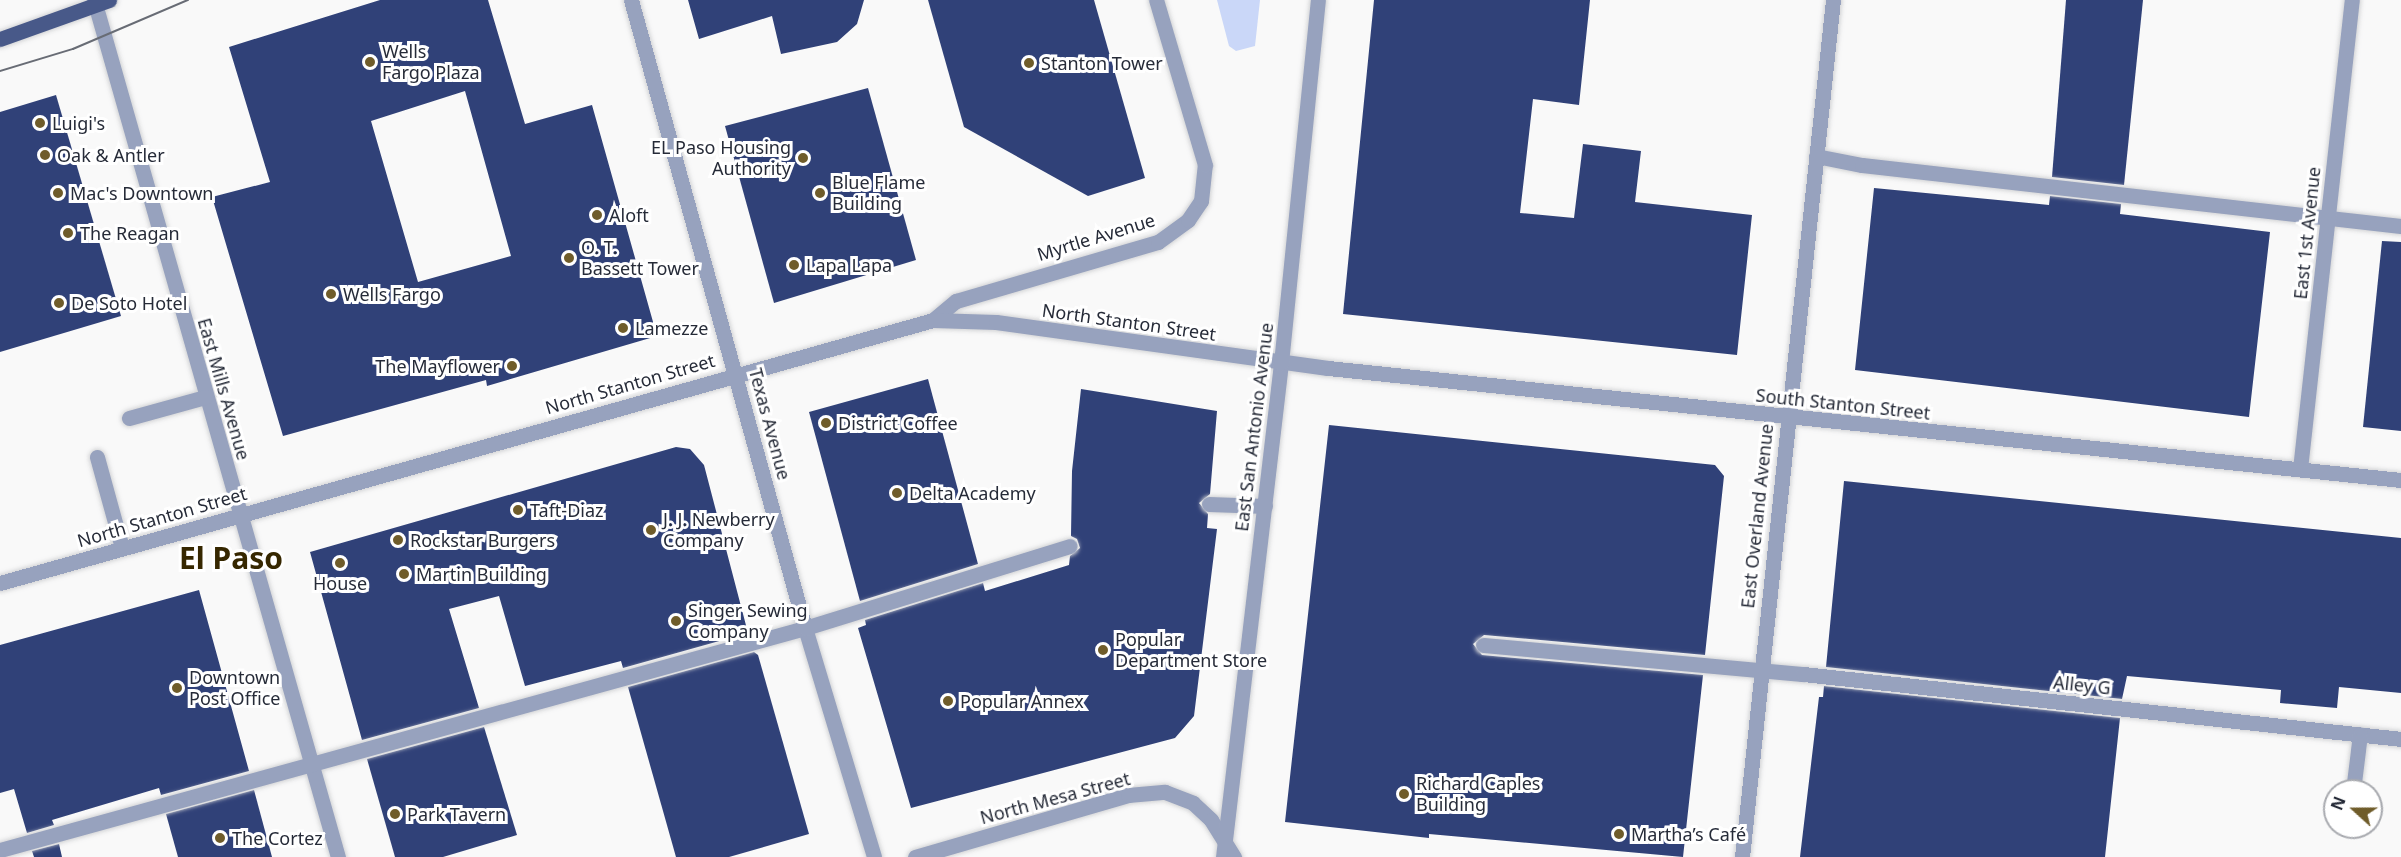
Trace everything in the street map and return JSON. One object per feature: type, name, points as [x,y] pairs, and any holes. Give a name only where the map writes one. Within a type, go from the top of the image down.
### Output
[{"type":"main road","points":[[0,39],[100,2]]},
{"type":"street","name":"Texas Avenue","points":[[631,0],[805,628],[874,857]]},
{"type":"street","name":"Myrtle Avenue","points":[[933,320],[956,301],[1158,242],[1188,220],[1201,201],[1205,165],[1156,0]]},
{"type":"street","name":"East San Antonio Avenue","points":[[1223,857],[1281,363],[1318,0]]},
{"type":"street","name":"East Overland Avenue","points":[[1742,857],[1760,670],[1833,0]]},
{"type":"street","name":"East 1st Avenue","points":[[2300,469],[2352,0]]},
{"type":"street","name":"East Mills Avenue","points":[[100,2],[205,397],[338,857]]},
{"type":"street","points":[[1816,156],[1862,165],[2401,226]]},
{"type":"street","name":"North Stanton Street","points":[[0,583],[933,320],[996,322],[1281,363]]},
{"type":"street","name":"South Stanton Street","points":[[1281,363],[1788,418],[2401,480]]},
{"type":"street","points":[[129,418],[205,397]]},
{"type":"street","points":[[97,457],[122,548]]},
{"type":"street","points":[[1209,504],[1265,506]]},
{"type":"street","points":[[0,850],[805,628],[1070,546]]},
{"type":"street","name":"Alley G","points":[[1483,645],[1760,670],[2401,739]]},
{"type":"street","points":[[2354,779],[2360,734]]},
{"type":"street","name":"North Mesa Street","points":[[915,857],[1128,795],[1165,792],[1193,803],[1225,839],[1234,857]]},
{"type":"shaded area","points":[[1217,0],[1260,0],[1255,46],[1236,51],[1229,46]]},
{"type":"building","points":[[380,0],[488,0],[525,124],[592,105],[657,336],[487,386],[486,380],[283,436],[212,197],[270,182],[229,47]],"holes":[[[465,91],[511,256],[418,282],[371,121]]]},
{"type":"building","points":[[688,0],[864,0],[857,24],[837,42],[781,54],[772,16],[699,39]]},
{"type":"building","name":"Stanton Tower","points":[[928,0],[1094,0],[1145,178],[1088,196],[964,127]]},
{"type":"building","points":[[1374,0],[1590,0],[1579,105],[1533,99],[1520,213],[1574,218],[1583,144],[1641,151],[1635,202],[1752,215],[1737,355],[1343,314]]},
{"type":"building","points":[[2066,0],[2143,0],[2124,185],[2052,177]]},
{"type":"building","name":"Blue Flame Building","points":[[868,88],[916,260],[774,303],[725,126]]},
{"type":"building","points":[[56,95],[121,316],[0,352],[0,112]]},
{"type":"building","points":[[1874,188],[2049,205],[2050,196],[2121,204],[2120,214],[2270,232],[2249,417],[1855,370]]},
{"type":"building","points":[[2382,241],[2401,242],[2401,431],[2363,427]]},
{"type":"building","points":[[928,379],[978,564],[860,601],[809,412]]},
{"type":"building","points":[[1081,389],[1217,411],[1210,494],[1199,503],[1208,514],[1207,528],[1217,529],[1194,716],[1175,738],[911,808],[858,628],[866,625],[865,620],[983,583],[985,591],[1069,565],[1070,556],[1080,548],[1077,539],[1071,536],[1072,471]]},
{"type":"building","points":[[1329,425],[1715,465],[1724,476],[1705,655],[1484,635],[1473,644],[1482,655],[1703,675],[1683,857],[1429,834],[1429,838],[1285,822]]},
{"type":"building","points":[[676,447],[690,449],[704,465],[748,633],[623,668],[621,661],[525,686],[499,596],[449,609],[479,708],[362,740],[310,552]]},
{"type":"building","points":[[1844,481],[2401,538],[2401,693],[2339,687],[2337,708],[2280,703],[2281,690],[2127,676],[2122,699],[1826,667]]},
{"type":"building","points":[[199,590],[249,771],[161,795],[159,788],[52,820],[54,825],[27,833],[14,789],[0,793],[0,645]]},
{"type":"building","points":[[754,652],[758,655],[809,834],[729,857],[676,857],[628,687]]},
{"type":"building","points":[[1824,686],[2120,718],[2105,857],[1800,857],[1819,697],[1823,697]]},
{"type":"building","points":[[484,727],[517,835],[443,857],[395,857],[367,759]]},
{"type":"building","name":"The Cortez","points":[[254,790],[272,857],[178,857],[166,814]]},
{"type":"building","points":[[59,844],[62,857],[34,857],[32,851]]},
{"type":"tram line","points":[[0,71],[73,49],[188,0]]},
{"type":"place","name":"Wells Fargo Plaza","points":[[370,62]]},
{"type":"place","name":"Stanton Tower","points":[[1029,63]]},
{"type":"place","name":"Luigi's","points":[[40,123]]},
{"type":"place","name":"Oak & Antler","points":[[45,155]]},
{"type":"place","name":"EL Paso Housing Authority","points":[[803,158]]},
{"type":"place","name":"Mac's Downtown","points":[[58,193]]},
{"type":"place","name":"Blue Flame Building","points":[[820,193]]},
{"type":"place","name":"Aloft","points":[[597,215]]},
{"type":"place","name":"The Reagan","points":[[68,233]]},
{"type":"place","name":"O. T. Bassett Tower","points":[[569,258]]},
{"type":"place","name":"Lapa Lapa","points":[[794,265]]},
{"type":"place","name":"Wells Fargo","points":[[331,294]]},
{"type":"place","name":"De Soto Hotel","points":[[59,303]]},
{"type":"place","name":"Lamezze","points":[[623,328]]},
{"type":"place","name":"The Mayflower","points":[[512,366]]},
{"type":"place","name":"District Coffee","points":[[826,423]]},
{"type":"place","name":"Delta Academy","points":[[897,493]]},
{"type":"place","name":"Taft-Diaz","points":[[518,510]]},
{"type":"place","name":"J. J. Newberry Company","points":[[651,530]]},
{"type":"place","name":"Rockstar Burgers","points":[[398,540]]},
{"type":"place","name":"House","points":[[340,563]]},
{"type":"place","name":"Martin Building","points":[[404,574]]},
{"type":"place","name":"Singer Sewing Company","points":[[676,621]]},
{"type":"place","name":"Popular Department Store","points":[[1103,650]]},
{"type":"place","name":"Downtown Post Office","points":[[177,688]]},
{"type":"place","name":"Popular Annex","points":[[948,701]]},
{"type":"place","name":"Richard Caples Building","points":[[1404,794]]},
{"type":"place","name":"Park Tavern","points":[[395,814]]},
{"type":"place","name":"Martha’s Café","points":[[1619,834]]},
{"type":"place","name":"The Cortez","points":[[220,838]]},
{"type":"district","name":"El Paso","points":[[231,558]]}]
